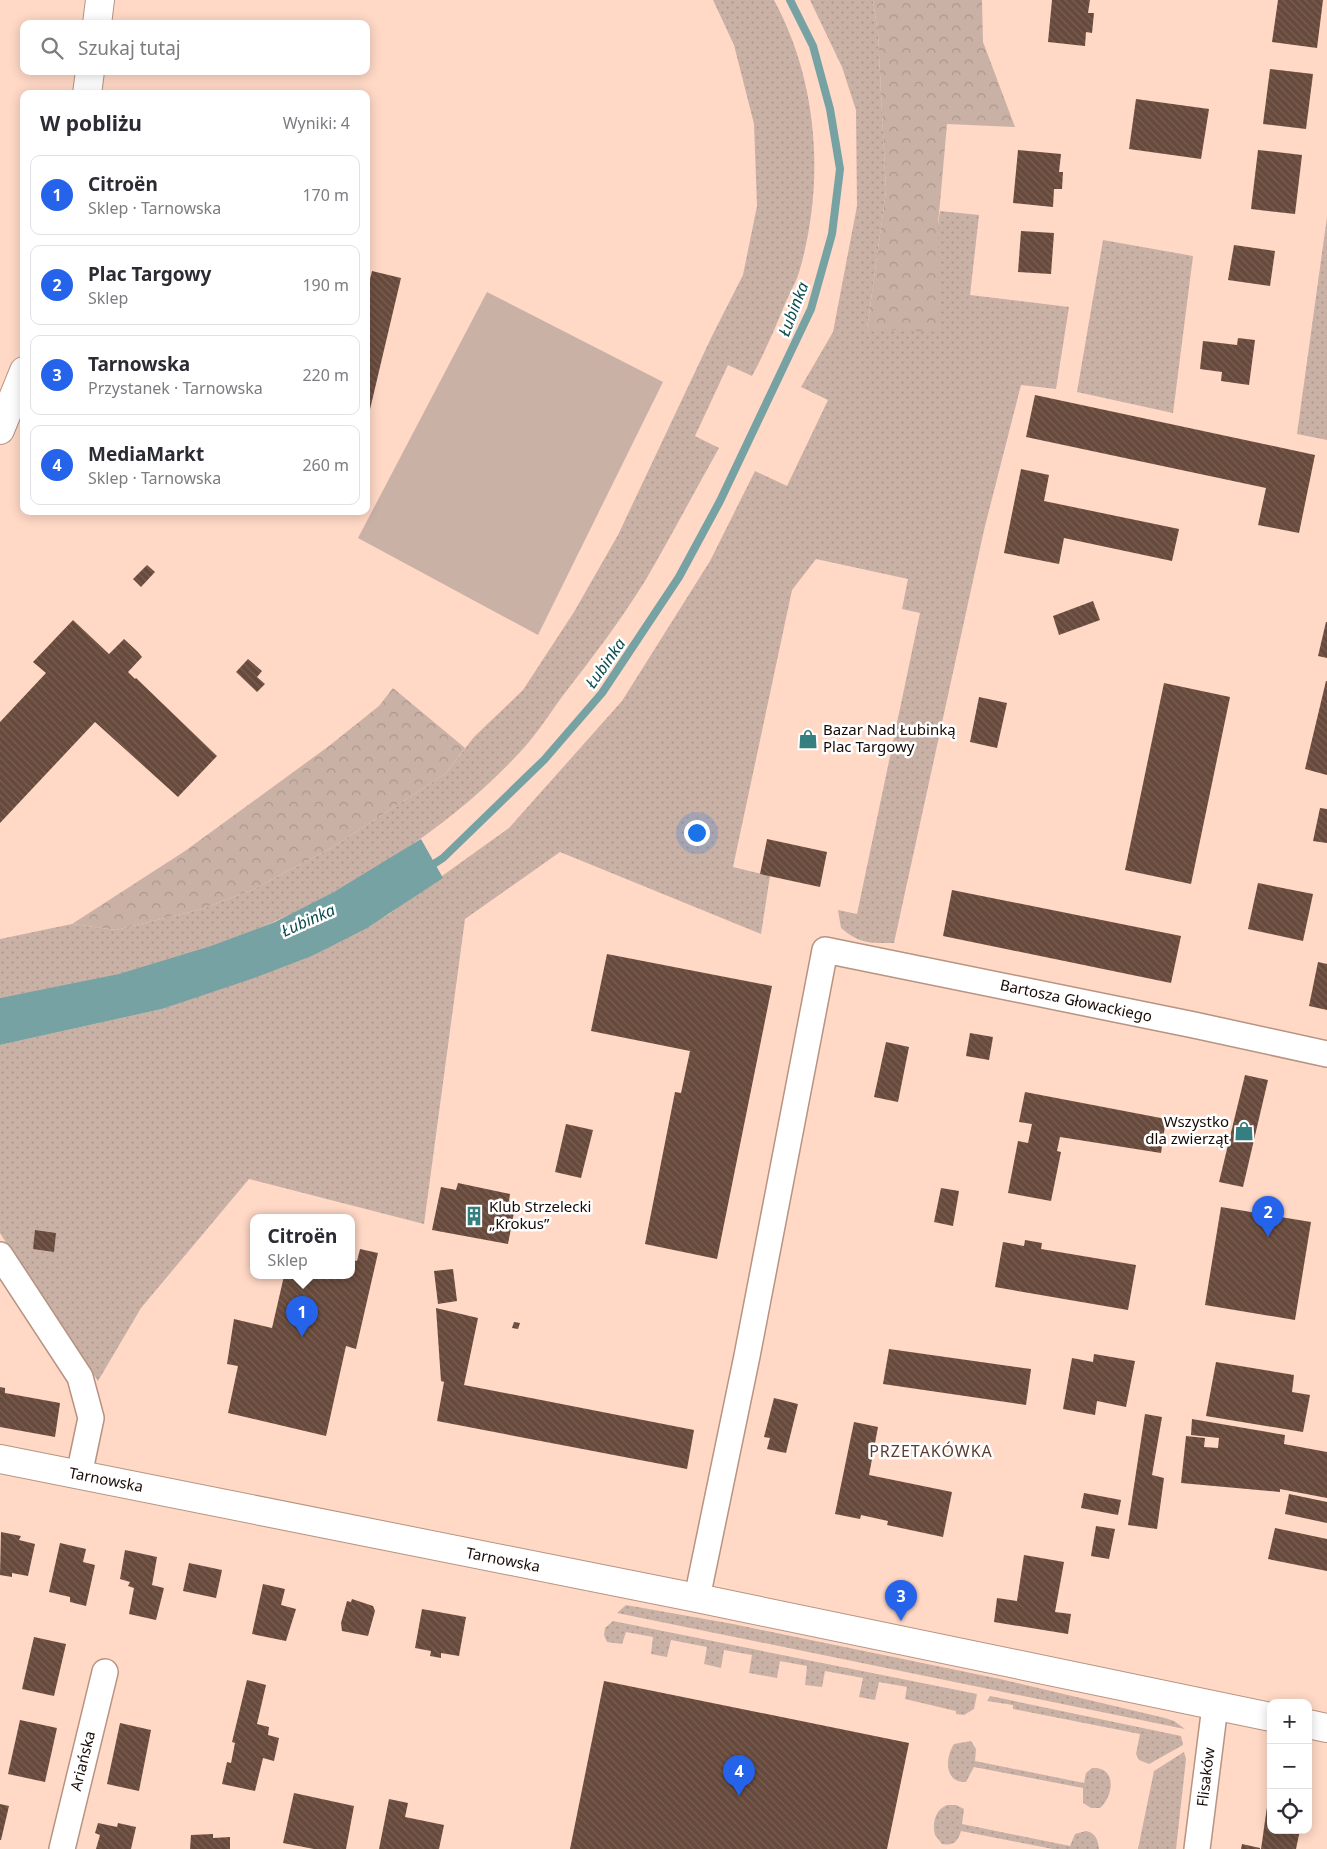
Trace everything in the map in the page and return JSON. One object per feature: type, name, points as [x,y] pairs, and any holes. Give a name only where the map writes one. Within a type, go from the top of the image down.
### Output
[{"type":"main road","points":[[98,20],[100,0]]},
{"type":"main road","points":[[88,90],[89,75]]},
{"type":"main road","points":[[0,430],[20,381]]},
{"type":"main road","name":"Tarnowska","points":[[0,1459],[697,1598],[1267,1716]]},
{"type":"main road","points":[[1312,1725],[1327,1728]]},
{"type":"street","name":"Bartosza Głowackiego","points":[[697,1598],[748,1356],[825,950],[1327,1054]]},
{"type":"street","points":[[0,1255],[80,1377],[91,1418],[79,1475]]},
{"type":"street","name":"Ariańska","points":[[62,1849],[104,1672]]},
{"type":"street","name":"Flisaków","points":[[1197,1849],[1215,1706]]},
{"type":"green space","points":[[713,0],[774,0],[789,31],[800,64],[813,132],[813,201],[808,235],[797,278],[752,376],[728,365],[695,436],[719,448],[645,581],[596,653],[538,731],[481,791],[436,828],[387,861],[336,891],[282,918],[227,941],[172,960],[117,975],[0,998],[0,939],[72,924],[116,930],[202,909],[254,889],[331,848],[445,774],[474,737],[523,690],[574,612],[618,535],[712,336],[743,275],[757,206],[754,124],[734,45]]},
{"type":"green space","points":[[810,0],[873,0],[878,34],[886,191],[867,329],[938,225],[940,211],[979,215],[970,295],[1069,307],[1056,389],[1021,385],[984,530],[894,943],[865,942],[854,937],[841,928],[838,910],[857,914],[920,613],[902,609],[908,579],[816,559],[792,590],[733,867],[770,876],[761,934],[560,852],[465,919],[424,1224],[249,1179],[141,1308],[98,1381],[54,1318],[0,1233],[0,1045],[162,1009],[312,956],[389,914],[509,828],[622,701],[710,561],[755,471],[787,486],[828,400],[801,387],[833,332],[857,206],[856,110],[842,67]]},
{"type":"green space","points":[[873,0],[982,0],[983,42],[1015,127],[947,124],[938,225],[939,332],[867,329],[886,191],[878,34]]},
{"type":"green space","points":[[1327,217],[1327,440],[1297,434]]},
{"type":"green space","points":[[1103,240],[1193,256],[1173,413],[1077,392]]},
{"type":"green space","points":[[487,292],[663,382],[538,635],[358,538]]},
{"type":"green space","points":[[393,688],[465,748],[445,774],[331,848],[254,889],[202,909],[116,930],[72,924],[185,851],[329,746],[379,706]]},
{"type":"green space","points":[[626,1605],[733,1624],[1000,1679],[1165,1718],[1174,1721],[1185,1729],[617,1613]]},
{"type":"green space","points":[[613,1621],[977,1694],[974,1709],[964,1715],[956,1714],[956,1711],[905,1699],[907,1687],[879,1682],[875,1700],[859,1697],[863,1678],[825,1671],[822,1687],[805,1685],[807,1666],[780,1661],[777,1678],[749,1673],[752,1655],[724,1650],[721,1668],[704,1664],[707,1647],[671,1640],[667,1657],[651,1654],[653,1637],[626,1632],[622,1644],[607,1642],[604,1635],[605,1628]]},
{"type":"green space","points":[[990,1696],[1181,1736],[1183,1745],[1149,1764],[1139,1760],[1136,1754],[1140,1734],[1013,1709],[1013,1705],[987,1701]]},
{"type":"green space","points":[[971,1741],[976,1749],[975,1761],[1084,1783],[1086,1773],[1092,1768],[1100,1769],[1106,1772],[1111,1783],[1105,1803],[1100,1808],[1091,1808],[1083,1803],[1083,1788],[974,1767],[966,1782],[959,1781],[950,1774],[948,1769],[949,1756],[954,1744]]},
{"type":"green space","points":[[1184,1752],[1186,1759],[1176,1849],[1138,1849],[1154,1771]]},
{"type":"green space","points":[[947,1805],[956,1805],[964,1809],[962,1824],[1070,1846],[1075,1834],[1086,1831],[1096,1837],[1099,1849],[1053,1849],[961,1831],[955,1842],[942,1844],[935,1835],[934,1822],[940,1810]]},
{"type":"water","points":[[421,839],[443,878],[367,928],[312,956],[162,1009],[0,1045],[0,998],[119,974],[211,946],[275,922],[334,892]]},
{"type":"building","points":[[1052,0],[1090,0],[1088,13],[1094,13],[1092,33],[1086,32],[1085,46],[1048,42]]},
{"type":"building","points":[[1278,0],[1323,0],[1317,48],[1272,42]]},
{"type":"building","points":[[1270,69],[1313,74],[1306,129],[1263,124]]},
{"type":"building","points":[[1136,99],[1209,109],[1201,159],[1129,149]]},
{"type":"building","points":[[1018,150],[1061,154],[1059,172],[1063,172],[1062,189],[1054,189],[1053,207],[1013,203]]},
{"type":"building","points":[[1258,150],[1302,155],[1295,214],[1251,209]]},
{"type":"building","points":[[1021,231],[1054,233],[1051,274],[1018,272]]},
{"type":"building","points":[[1234,245],[1275,251],[1270,286],[1228,280]]},
{"type":"building","points":[[372,271],[401,278],[370,409],[370,279]]},
{"type":"building","points":[[1238,338],[1255,340],[1249,385],[1221,381],[1222,372],[1200,369],[1203,341],[1237,345]]},
{"type":"building","points":[[1035,395],[1315,455],[1299,533],[1258,525],[1266,488],[1026,437]]},
{"type":"building","points":[[1021,469],[1049,475],[1044,501],[1179,529],[1172,561],[1064,538],[1059,564],[1004,553]]},
{"type":"building","points":[[147,565],[155,572],[141,587],[133,579]]},
{"type":"building","points":[[1093,601],[1100,620],[1059,635],[1053,616]]},
{"type":"building","points":[[73,620],[109,654],[124,639],[138,652],[142,657],[128,672],[217,756],[178,797],[95,722],[0,823],[0,722],[46,673],[33,662]]},
{"type":"building","points":[[1327,622],[1327,658],[1318,656]]},
{"type":"building","points":[[248,659],[262,671],[257,677],[265,684],[257,692],[236,672]]},
{"type":"building","points":[[1327,681],[1327,775],[1305,769]]},
{"type":"building","points":[[1164,683],[1230,697],[1191,884],[1125,870]]},
{"type":"building","points":[[979,697],[1007,703],[997,748],[970,742]]},
{"type":"building","points":[[1320,808],[1327,809],[1327,843],[1313,841]]},
{"type":"building","points":[[767,839],[827,852],[820,887],[760,874]]},
{"type":"building","points":[[1258,883],[1313,894],[1303,941],[1248,929]]},
{"type":"building","points":[[952,890],[1181,936],[1171,983],[943,936]]},
{"type":"building","points":[[607,954],[772,986],[717,1259],[645,1244],[675,1092],[681,1093],[690,1051],[591,1031]]},
{"type":"building","points":[[1318,962],[1327,964],[1327,1010],[1309,1006]]},
{"type":"building","points":[[970,1033],[993,1037],[989,1060],[966,1056]]},
{"type":"building","points":[[886,1042],[909,1047],[898,1102],[874,1097]]},
{"type":"building","name":"Wszystko dla zwierząt","points":[[1245,1075],[1268,1080],[1243,1187],[1219,1182]]},
{"type":"building","points":[[1025,1092],[1166,1119],[1161,1153],[1060,1137],[1057,1151],[1061,1152],[1051,1201],[1008,1193],[1018,1141],[1028,1143],[1032,1124],[1019,1122]]},
{"type":"building","points":[[566,1124],[593,1130],[581,1178],[555,1172]]},
{"type":"building","name":"Klub Strzelecki „Krokus”","points":[[458,1183],[510,1194],[509,1201],[516,1202],[508,1244],[432,1230],[441,1187],[456,1190]]},
{"type":"building","points":[[941,1188],[959,1191],[953,1226],[934,1222]]},
{"type":"building","points":[[1221,1207],[1311,1222],[1295,1320],[1205,1305]]},
{"type":"building","points":[[35,1230],[56,1233],[54,1252],[33,1249]]},
{"type":"building","points":[[1025,1240],[1042,1243],[1041,1249],[1136,1265],[1128,1310],[995,1287],[1003,1242],[1024,1246]]},
{"type":"building","points":[[360,1249],[378,1253],[356,1349],[346,1346],[326,1436],[228,1413],[238,1366],[227,1364],[234,1319],[272,1328],[283,1279],[355,1279],[355,1261],[357,1261]]},
{"type":"building","points":[[453,1269],[457,1301],[438,1304],[434,1271]]},
{"type":"building","points":[[436,1308],[478,1318],[464,1385],[694,1430],[687,1469],[437,1421],[444,1382],[441,1381]]},
{"type":"building","points":[[514,1322],[520,1323],[518,1329],[512,1328]]},
{"type":"building","points":[[889,1349],[1031,1369],[1026,1405],[883,1384]]},
{"type":"building","points":[[1094,1354],[1135,1361],[1126,1407],[1097,1401],[1095,1415],[1063,1409],[1072,1358],[1093,1362]]},
{"type":"building","points":[[1216,1362],[1294,1375],[1292,1392],[1310,1395],[1303,1432],[1206,1416]]},
{"type":"building","points":[[0,1387],[5,1388],[5,1393],[60,1403],[55,1437],[0,1427]]},
{"type":"building","points":[[774,1398],[798,1404],[786,1453],[767,1449],[770,1438],[764,1437]]},
{"type":"building","points":[[1145,1414],[1162,1417],[1152,1475],[1164,1478],[1157,1529],[1128,1525]]},
{"type":"building","points":[[1192,1419],[1285,1435],[1284,1444],[1327,1452],[1327,1498],[1280,1489],[1280,1492],[1181,1483],[1186,1436],[1205,1438],[1204,1447],[1218,1448],[1219,1438],[1191,1435]]},
{"type":"building","points":[[854,1422],[878,1427],[869,1475],[952,1492],[943,1537],[887,1525],[888,1521],[861,1515],[860,1519],[835,1514]]},
{"type":"building","points":[[1084,1493],[1121,1500],[1118,1515],[1081,1508]]},
{"type":"building","points":[[1289,1494],[1327,1502],[1327,1523],[1285,1514]]},
{"type":"building","points":[[1096,1526],[1115,1529],[1109,1559],[1091,1556]]},
{"type":"building","points":[[1275,1528],[1327,1539],[1327,1571],[1268,1559]]},
{"type":"building","points":[[1,1532],[21,1536],[19,1540],[35,1544],[28,1576],[12,1573],[12,1577],[0,1575]]},
{"type":"building","points":[[60,1543],[86,1549],[83,1562],[95,1565],[86,1606],[70,1602],[70,1597],[49,1592]]},
{"type":"building","points":[[125,1550],[157,1557],[152,1585],[164,1588],[156,1620],[129,1614],[134,1588],[128,1586],[130,1582],[120,1579]]},
{"type":"building","points":[[1024,1555],[1064,1562],[1055,1612],[1071,1614],[1068,1634],[994,1622],[997,1598],[1017,1601]]},
{"type":"building","points":[[189,1563],[222,1570],[216,1598],[183,1591]]},
{"type":"building","points":[[263,1584],[285,1589],[281,1605],[296,1609],[286,1641],[252,1634]]},
{"type":"building","points":[[352,1599],[373,1606],[375,1611],[368,1636],[342,1631],[341,1623],[347,1601],[351,1602]]},
{"type":"building","points":[[422,1609],[466,1617],[459,1656],[441,1653],[441,1658],[430,1656],[431,1651],[415,1648]]},
{"type":"building","points":[[34,1637],[66,1644],[54,1696],[22,1689]]},
{"type":"building","points":[[247,1680],[266,1685],[257,1724],[269,1727],[268,1735],[279,1738],[274,1761],[263,1758],[255,1791],[222,1784],[227,1762],[231,1763],[235,1743],[232,1742]]},
{"type":"building","points":[[604,1681],[909,1743],[887,1849],[570,1849]]},
{"type":"building","points":[[20,1720],[57,1728],[45,1782],[8,1774]]},
{"type":"building","points":[[120,1723],[151,1730],[139,1791],[107,1784]]},
{"type":"building","points":[[294,1793],[354,1806],[346,1849],[314,1849],[283,1843]]},
{"type":"building","points":[[389,1799],[408,1803],[405,1817],[444,1825],[439,1849],[379,1849]]},
{"type":"building","points":[[0,1804],[9,1806],[1,1840],[0,1840]]},
{"type":"building","points":[[1267,1807],[1267,1834],[1299,1834],[1296,1849],[1261,1849]]},
{"type":"building","points":[[98,1823],[117,1827],[118,1823],[136,1827],[131,1849],[96,1849],[100,1835],[95,1833]]},
{"type":"building","points":[[213,1834],[213,1838],[230,1837],[230,1849],[190,1849],[191,1835]]},
{"type":"building","points":[[1242,1844],[1260,1848],[1260,1849],[1241,1849]]},
{"type":"waterway","name":"Łubinka","points":[[426,869],[443,858],[544,760],[602,693],[679,577],[720,501],[811,309],[832,234],[840,169],[830,109],[813,46],[790,0]]},
{"type":"place","name":"Bazar Nad Łubinką Plac Targowy","points":[[808,739]]},
{"type":"place","name":"Wszystko dla zwierząt","points":[[1244,1131]]},
{"type":"place","name":"Klub Strzelecki „Krokus”","points":[[474,1216]]},
{"type":"place","name":"Plac Targowy","points":[[1268,1237]]},
{"type":"place","name":"Citroën","points":[[302,1337]]},
{"type":"place","name":"Tarnowska","points":[[901,1621]]},
{"type":"place","name":"MediaMarkt","points":[[739,1796]]},
{"type":"district","name":"PRZETAKÓWKA","points":[[931,1451]]}]
